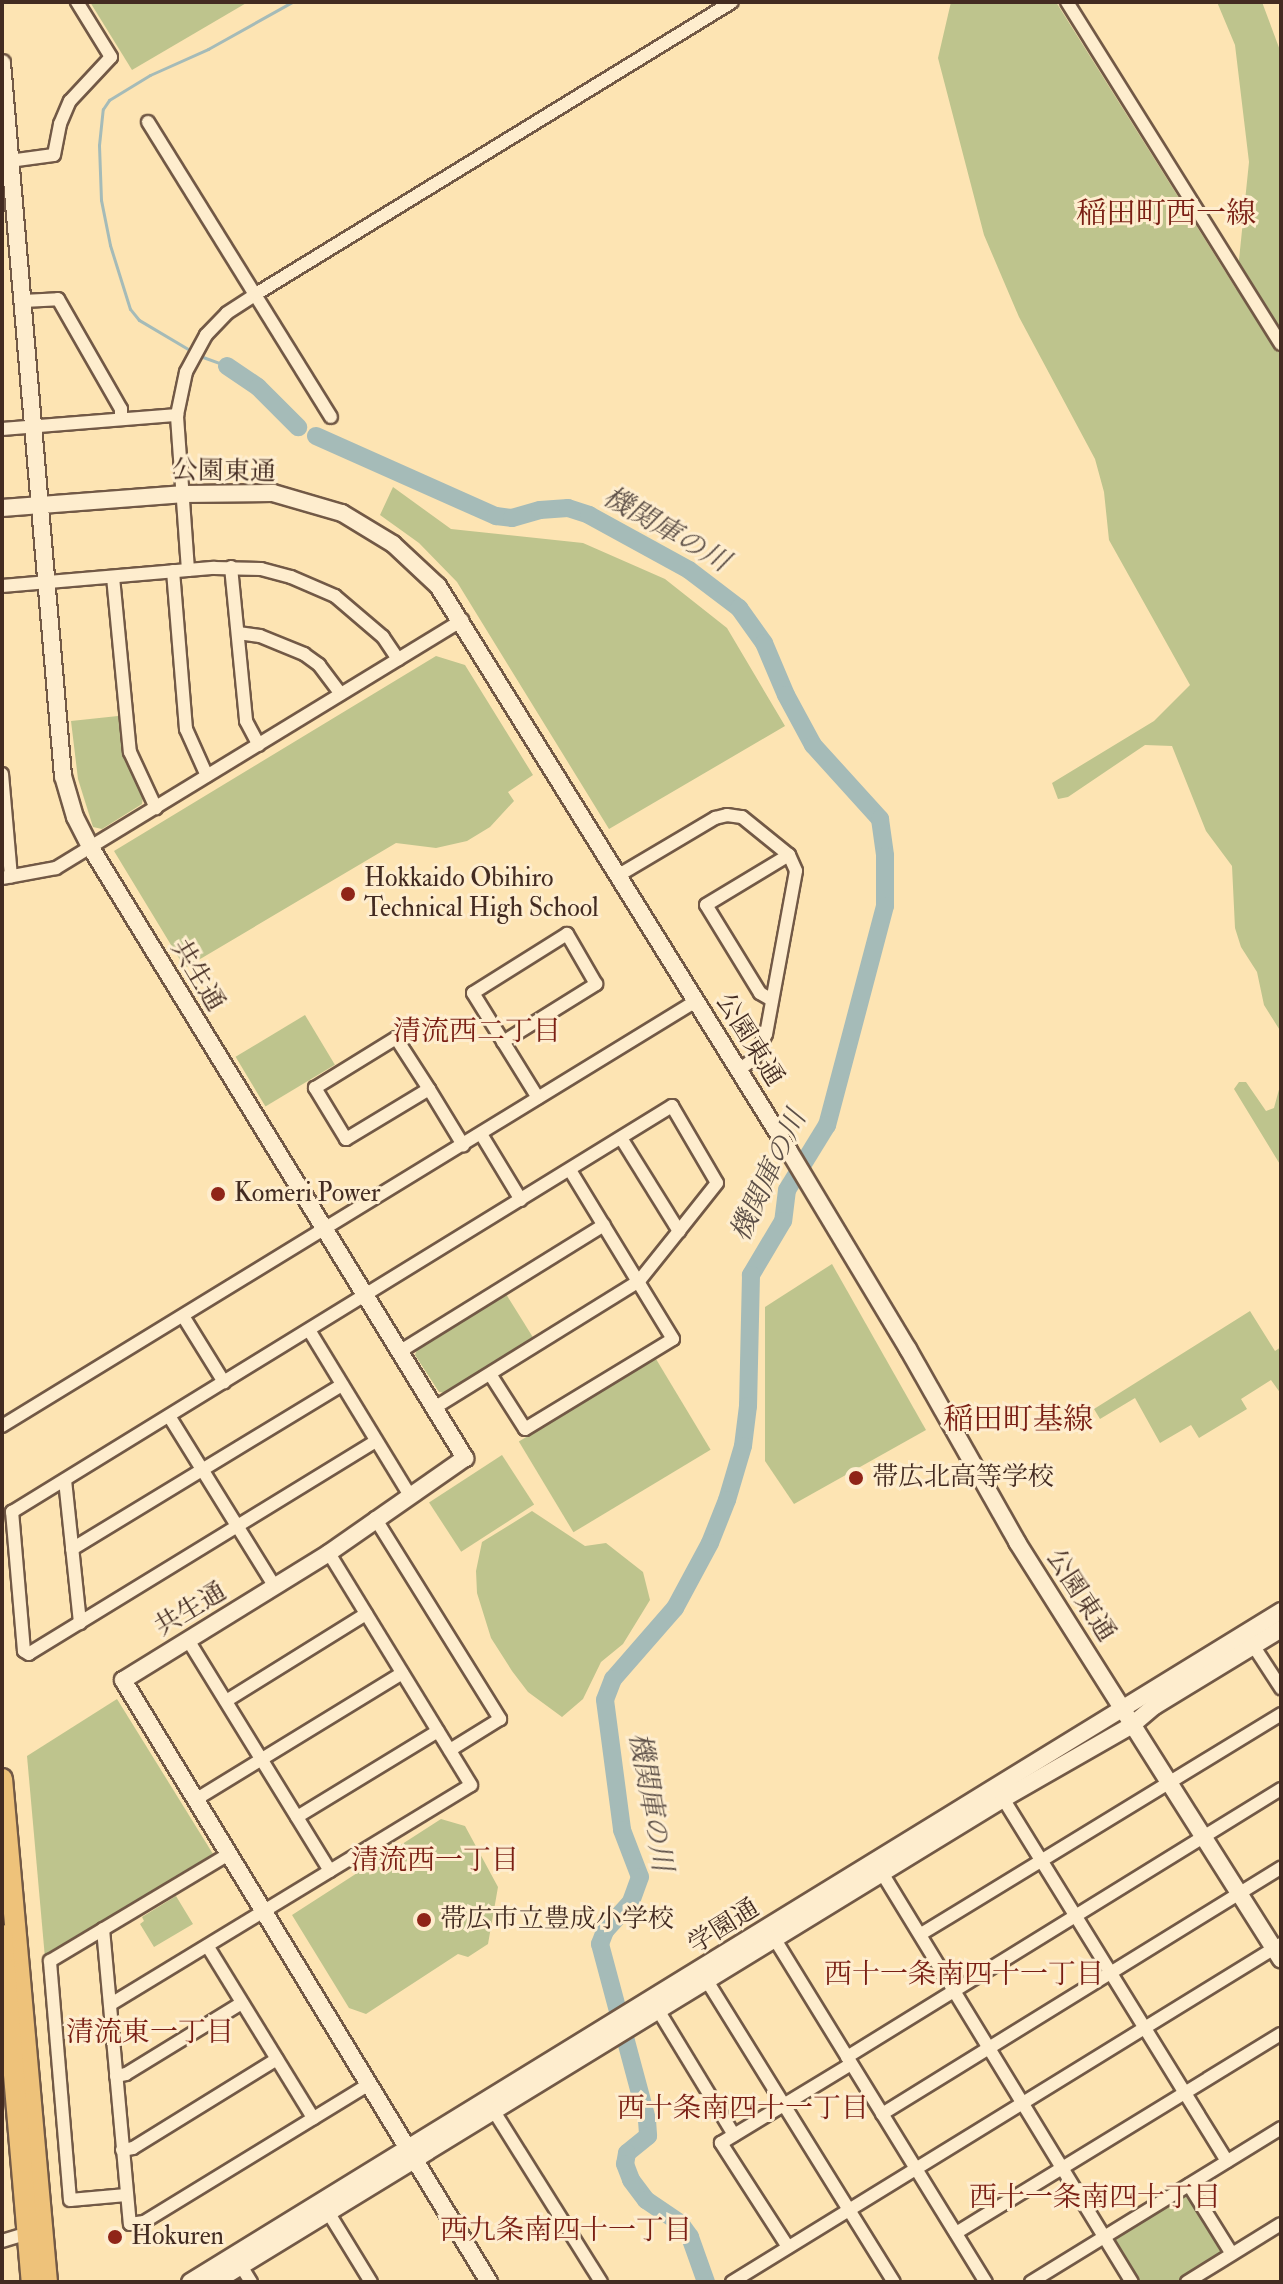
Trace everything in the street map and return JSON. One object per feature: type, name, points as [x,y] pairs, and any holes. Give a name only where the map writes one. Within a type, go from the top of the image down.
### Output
[{"type":"highway","points":[[2,1779],[35,2232],[32,2282]]},
{"type":"highway","points":[[2,1935],[35,2232],[47,2282]]},
{"type":"street","points":[[6,161],[54,155],[60,124],[70,101],[111,57],[77,2]]},
{"type":"street","points":[[188,570],[177,415],[186,372],[206,335],[227,313],[732,2]]},
{"type":"street","points":[[1067,2],[1281,344]]},
{"type":"street","name":"共生通","points":[[2,63],[6,161],[42,504],[63,776],[75,817],[91,848],[465,1458],[409,1494],[329,1553],[123,1680],[195,1800]]},
{"type":"street","points":[[148,122],[331,417]]},
{"type":"street","points":[[23,301],[58,299],[121,409],[121,419]]},
{"type":"street","points":[[2,429],[177,415]]},
{"type":"street","name":"公園東通","points":[[2,508],[184,494],[273,493],[342,513],[410,558],[438,586],[462,620],[806,1179],[908,1349],[1017,1542],[1239,1894],[1279,1951]]},
{"type":"street","points":[[231,567],[246,721],[259,745]]},
{"type":"street","points":[[2,586],[231,567],[261,569],[291,577],[335,596],[383,637],[398,659]]},
{"type":"street","points":[[173,571],[186,729],[207,776]]},
{"type":"street","points":[[113,577],[130,752],[156,808]]},
{"type":"street","points":[[2,774],[7,877],[56,868],[462,620]]},
{"type":"street","points":[[238,633],[260,636],[304,654],[319,665],[341,694]]},
{"type":"street","points":[[619,875],[715,818],[727,815],[742,817],[789,855],[796,871],[763,1048],[739,1070]]},
{"type":"street","points":[[772,1000],[760,993],[706,905],[789,855]]},
{"type":"street","points":[[503,1042],[596,984],[567,934],[473,993],[503,1042],[538,1098]]},
{"type":"street","points":[[2,1426],[696,1001]]},
{"type":"street","points":[[429,1089],[346,1139],[315,1088],[396,1038],[429,1089],[463,1145]]},
{"type":"street","points":[[376,1441],[29,1654],[24,1651],[12,1512],[672,1106],[717,1183],[639,1281],[434,1408]]},
{"type":"street","points":[[481,1134],[521,1200]]},
{"type":"street","points":[[621,1138],[679,1231]]},
{"type":"street","points":[[490,1374],[525,1429],[673,1339],[570,1170]]},
{"type":"street","points":[[399,1352],[604,1225]]},
{"type":"street","points":[[183,1316],[224,1382]]},
{"type":"street","points":[[309,1330],[409,1494]]},
{"type":"street","points":[[72,1549],[342,1385]]},
{"type":"street","points":[[169,1416],[275,1587]]},
{"type":"street","points":[[65,1480],[80,1623]]},
{"type":"street","points":[[375,1518],[500,1719],[450,1750]]},
{"type":"street","points":[[111,2004],[471,1785],[329,1553]]},
{"type":"street","name":"学園通","points":[[999,1792],[1132,1725],[1249,1639],[1281,1611]]},
{"type":"street","points":[[226,1701],[366,1614]]},
{"type":"street","name":"学園通","points":[[190,2282],[412,2155],[999,1792],[1123,1710],[1249,1639],[1281,1629]]},
{"type":"street","points":[[1249,1639],[1281,1688]]},
{"type":"street","points":[[188,1640],[330,1871]]},
{"type":"street","points":[[402,1673],[195,1800],[488,2282]]},
{"type":"street","points":[[921,1934],[1281,1714]]},
{"type":"street","points":[[297,1817],[438,1731]]},
{"type":"street","points":[[788,2247],[721,2143],[1281,1789]]},
{"type":"street","points":[[999,1792],[1227,2161]]},
{"type":"street","points":[[126,2195],[70,2200],[50,1961],[229,1854]]},
{"type":"street","points":[[878,1867],[957,1991],[1132,2282]]},
{"type":"street","points":[[882,2114],[1281,1868]]},
{"type":"street","points":[[103,1929],[130,2224],[144,2222],[369,2084]]},
{"type":"street","points":[[771,1933],[986,2282]]},
{"type":"street","points":[[208,1947],[313,2118]]},
{"type":"street","points":[[732,2282],[1145,2028],[1279,1951]]},
{"type":"street","points":[[704,1975],[849,2209],[887,2280]]},
{"type":"street","points":[[116,2076],[126,2074],[242,2003]]},
{"type":"street","points":[[655,2005],[734,2135]]},
{"type":"street","points":[[956,2233],[1281,2034]]},
{"type":"street","points":[[122,2150],[133,2148],[277,2059]]},
{"type":"street","points":[[490,2105],[601,2282]]},
{"type":"street","points":[[1031,2282],[1281,2128]]},
{"type":"street","points":[[1189,2185],[1232,2254]]},
{"type":"street","points":[[325,2207],[367,2281]]},
{"type":"street","name":"学園通","points":[[215,2282],[325,2207]]},
{"type":"street","points":[[1187,2282],[1281,2224]]},
{"type":"street","points":[[2,2241],[35,2232]]},
{"type":"street","points":[[241,2266],[251,2282]]},
{"type":"green space","points":[[90,2],[248,2],[132,70]]},
{"type":"green space","points":[[951,2],[1056,2],[1236,289],[1249,162],[1235,45],[1217,2],[1262,2],[1281,53],[1281,1032],[1264,1005],[1257,972],[1241,947],[1235,928],[1232,866],[1206,831],[1172,746],[1145,745],[1068,797],[1058,799],[1052,783],[1154,721],[1190,685],[1109,540],[1104,492],[1095,459],[1019,317],[984,235],[938,58]]},
{"type":"green space","points":[[393,487],[451,529],[583,543],[665,579],[727,628],[785,726],[609,829],[457,582],[419,543],[380,515]]},
{"type":"green space","points":[[436,656],[465,665],[533,775],[508,792],[514,801],[490,827],[467,841],[436,848],[396,843],[185,968],[114,851]]},
{"type":"green space","points":[[118,716],[125,757],[143,797],[142,804],[102,829],[93,827],[78,779],[71,721]]},
{"type":"green space","points":[[305,1015],[335,1065],[265,1106],[236,1057]]},
{"type":"green space","points":[[1239,1082],[1246,1082],[1266,1111],[1274,1108],[1281,1082],[1281,1166],[1234,1089]]},
{"type":"green space","points":[[832,1264],[926,1430],[794,1504],[765,1461],[765,1307]]},
{"type":"green space","points":[[506,1294],[534,1339],[446,1393],[439,1392],[415,1355],[418,1347]]},
{"type":"green space","points":[[1250,1311],[1275,1351],[1281,1347],[1281,1394],[1271,1380],[1241,1399],[1247,1409],[1199,1438],[1191,1425],[1160,1443],[1135,1398],[1100,1419],[1094,1409]]},
{"type":"green space","points":[[656,1359],[711,1450],[573,1532],[519,1441]]},
{"type":"green space","points":[[502,1455],[534,1504],[461,1552],[429,1502]]},
{"type":"green space","points":[[532,1511],[585,1546],[606,1543],[643,1572],[650,1600],[623,1644],[601,1662],[583,1699],[562,1717],[528,1692],[512,1671],[491,1638],[477,1593],[476,1571],[482,1542]]},
{"type":"green space","points":[[117,1699],[213,1854],[45,1958],[27,1756]]},
{"type":"green space","points":[[441,1819],[465,1826],[498,1887],[488,1944],[468,1957],[458,1954],[366,2014],[349,2008],[292,1915]]},
{"type":"green space","points":[[176,1896],[193,1924],[154,1947],[140,1924],[144,1921],[142,1917]]},
{"type":"green space","points":[[1184,2193],[1224,2249],[1223,2257],[1181,2282],[1138,2282],[1114,2242],[1115,2236]]},
{"type":"waterway","name":"機関庫の川","points":[[193,352],[139,320],[130,309],[110,245],[101,200],[99,145],[103,109],[109,100],[150,75],[208,49],[292,2]]},
{"type":"waterway","name":"機関庫の川","points":[[200,356],[227,366]]},
{"type":"waterway","name":"機関庫の川","points":[[227,366],[258,387],[298,427]]},
{"type":"waterway","name":"機関庫の川","points":[[316,436],[496,516],[512,518],[540,510],[568,508],[589,515],[689,570],[739,608],[764,643],[786,695],[813,745],[880,819],[885,856],[885,906],[827,1125],[787,1190],[783,1221],[751,1275],[748,1406],[743,1446],[727,1500],[710,1543],[675,1608],[613,1679],[605,1700],[622,1830],[640,1877],[631,1902],[605,1931],[600,1944],[647,2120],[648,2136],[627,2153],[625,2164],[631,2180],[646,2200],[680,2223],[690,2237],[706,2282]]},
{"type":"place","name":"Hokkaido Obihiro Technical High School","points":[[348,894]]},
{"type":"place","name":"Komeri Power","points":[[218,1194]]},
{"type":"place","name":"帯広北高等学校","points":[[856,1478]]},
{"type":"place","name":"帯広市立豊成小学校","points":[[424,1920]]},
{"type":"place","name":"Hokuren","points":[[115,2237]]},
{"type":"district","name":"稲田町西一線","points":[[1166,214]]},
{"type":"district","name":"清流西二丁目","points":[[477,1032]]},
{"type":"district","name":"稲田町基線","points":[[1018,1420]]},
{"type":"district","name":"清流西一丁目","points":[[435,1861]]},
{"type":"district","name":"西十一条南四十一丁目","points":[[964,1975]]},
{"type":"district","name":"清流東一丁目","points":[[150,2033]]},
{"type":"district","name":"西十条南四十一丁目","points":[[743,2109]]},
{"type":"district","name":"西十一条南四十丁目","points":[[1095,2198]]},
{"type":"district","name":"西九条南四十一丁目","points":[[566,2231]]}]
